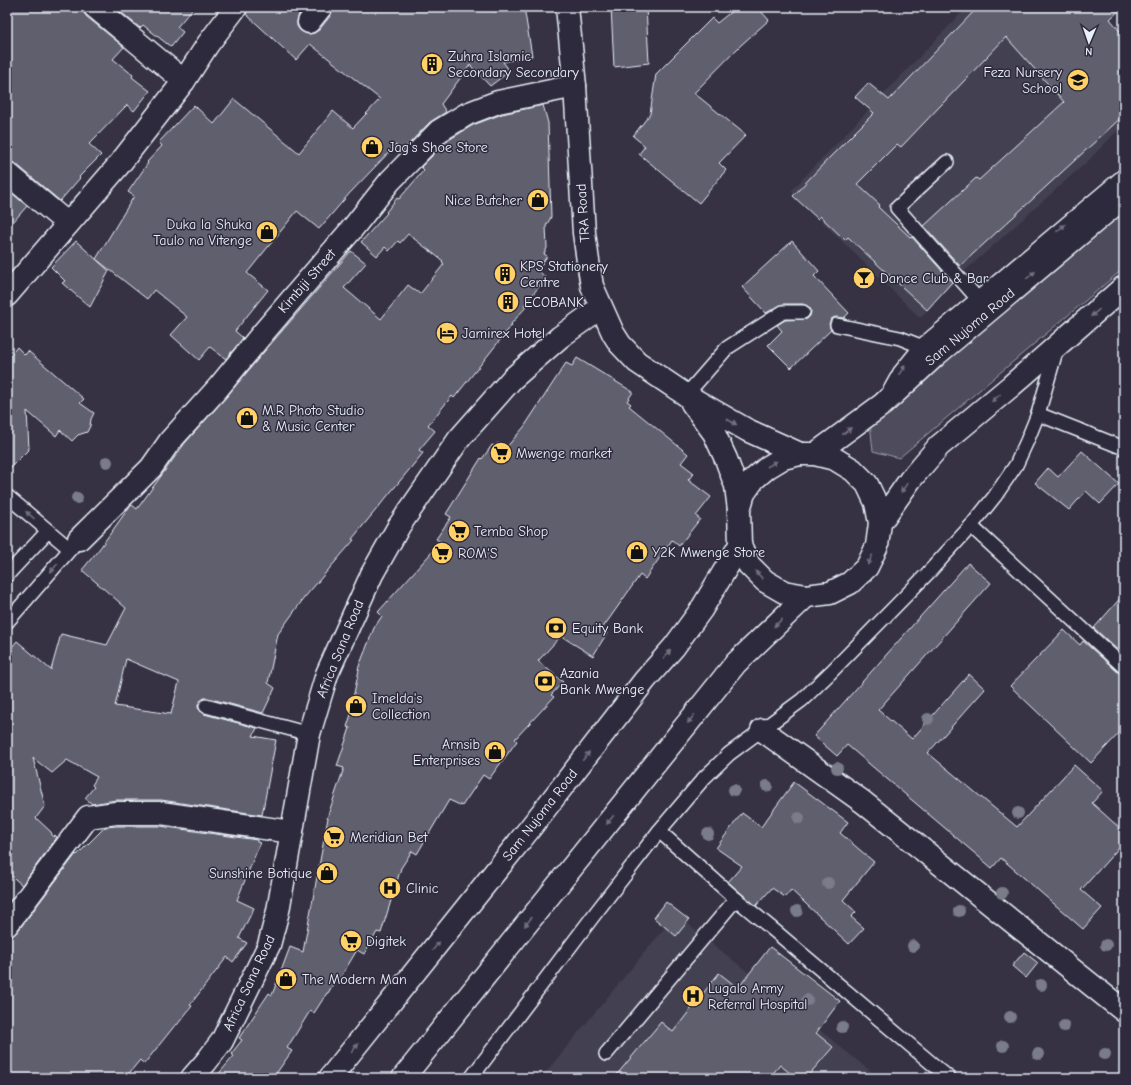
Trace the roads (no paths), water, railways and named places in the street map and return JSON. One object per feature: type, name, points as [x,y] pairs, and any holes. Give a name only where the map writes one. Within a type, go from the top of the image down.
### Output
[{"type":"main road","points":[[95,7],[184,81]]},
{"type":"main road","points":[[7,295],[118,166],[184,81],[208,44],[236,7]]},
{"type":"main road","name":"TRA Road","points":[[567,7],[584,233],[592,286],[600,308],[616,339],[637,362],[686,394],[746,430],[808,454]]},
{"type":"main road","name":"Kimbiji Street","points":[[75,544],[151,468],[170,441],[218,388],[352,229],[390,181],[439,131],[466,114],[498,102],[574,86]]},
{"type":"main road","points":[[7,173],[68,224]]},
{"type":"main road","name":"Sam Nujoma Road","points":[[808,454],[883,404],[929,350],[1124,197]]},
{"type":"main road","points":[[880,523],[910,480],[939,446],[1011,386],[1124,287]]},
{"type":"main road","name":"Africa Sana Road","points":[[192,1078],[222,1041],[269,945],[278,911],[308,734],[327,674],[372,574],[399,526],[459,439],[512,379],[560,337],[600,308]]},
{"type":"main road","points":[[686,394],[714,433],[726,459],[736,486],[739,510],[740,545],[749,565],[765,581],[784,592],[806,596],[830,593],[850,583],[867,566],[877,546],[880,523],[876,503],[867,484],[853,470],[835,459],[808,454],[783,458],[768,467],[754,479],[744,493],[739,510]]},
{"type":"main road","name":"Sam Nujoma Road","points":[[330,1078],[531,827],[645,680],[674,647],[701,610],[740,545]]},
{"type":"main road","points":[[403,1078],[736,663],[806,596]]},
{"type":"main road","points":[[762,730],[863,802],[1124,1011]]},
{"type":"main road","points":[[7,925],[88,817],[116,813],[161,813],[292,832]]},
{"type":"lane","points":[[947,162],[896,208],[978,299]]},
{"type":"lane","points":[[837,325],[900,338],[929,350],[978,299],[1124,175]]},
{"type":"lane","points":[[686,394],[727,348],[783,312],[803,312]]},
{"type":"lane","points":[[471,1078],[660,831],[704,778],[729,754],[802,700],[832,672],[928,573],[971,526],[1016,466],[1038,414],[1059,344]]},
{"type":"lane","points":[[1038,414],[1124,448]]},
{"type":"lane","points":[[7,622],[75,544],[48,530],[9,501]]},
{"type":"lane","points":[[971,526],[1124,667]]},
{"type":"lane","points":[[7,575],[48,530]]},
{"type":"lane","points":[[206,706],[308,734]]},
{"type":"lane","points":[[660,831],[736,899],[949,1078]]},
{"type":"lane","points":[[606,1054],[736,899]]},
{"type":"place","name":"Zuhra Islamic Secondary Secondary","points":[[432,64]]},
{"type":"place","name":"Feza Nursery School","points":[[1078,80]]},
{"type":"place","name":"Jag's Shoe Store","points":[[372,147]]},
{"type":"place","name":"Nice Butcher","points":[[538,200]]},
{"type":"place","name":"Duka la Shuka Taulo na Vitenge","points":[[267,232]]},
{"type":"place","name":"KPS Stationery Centre","points":[[505,274]]},
{"type":"place","name":"Dance Club & Bar","points":[[864,278]]},
{"type":"place","name":"ECOBANK","points":[[508,302]]},
{"type":"place","name":"Jamirex Hotel","points":[[447,333]]},
{"type":"place","name":"M.R Photo Studio & Music Center","points":[[247,418]]},
{"type":"place","name":"Mwenge market","points":[[501,453]]},
{"type":"place","name":"Temba Shop","points":[[459,531]]},
{"type":"place","name":"Y2K Mwenge Store","points":[[637,552]]},
{"type":"place","name":"ROM'S","points":[[442,553]]},
{"type":"place","name":"Equity Bank","points":[[556,628]]},
{"type":"place","name":"Azania Bank Mwenge","points":[[545,681]]},
{"type":"place","name":"Imelda's Collection","points":[[356,706]]},
{"type":"place","name":"Arnsib Enterprises","points":[[495,752]]},
{"type":"place","name":"Meridian Bet","points":[[334,837]]},
{"type":"place","name":"Sunshine Botique","points":[[327,873]]},
{"type":"place","name":"Clinic","points":[[390,888]]},
{"type":"place","name":"Digitek","points":[[351,941]]},
{"type":"place","name":"The Modern Man","points":[[286,979]]},
{"type":"place","name":"Lugalo Army Referral Hospital","points":[[693,996]]}]
